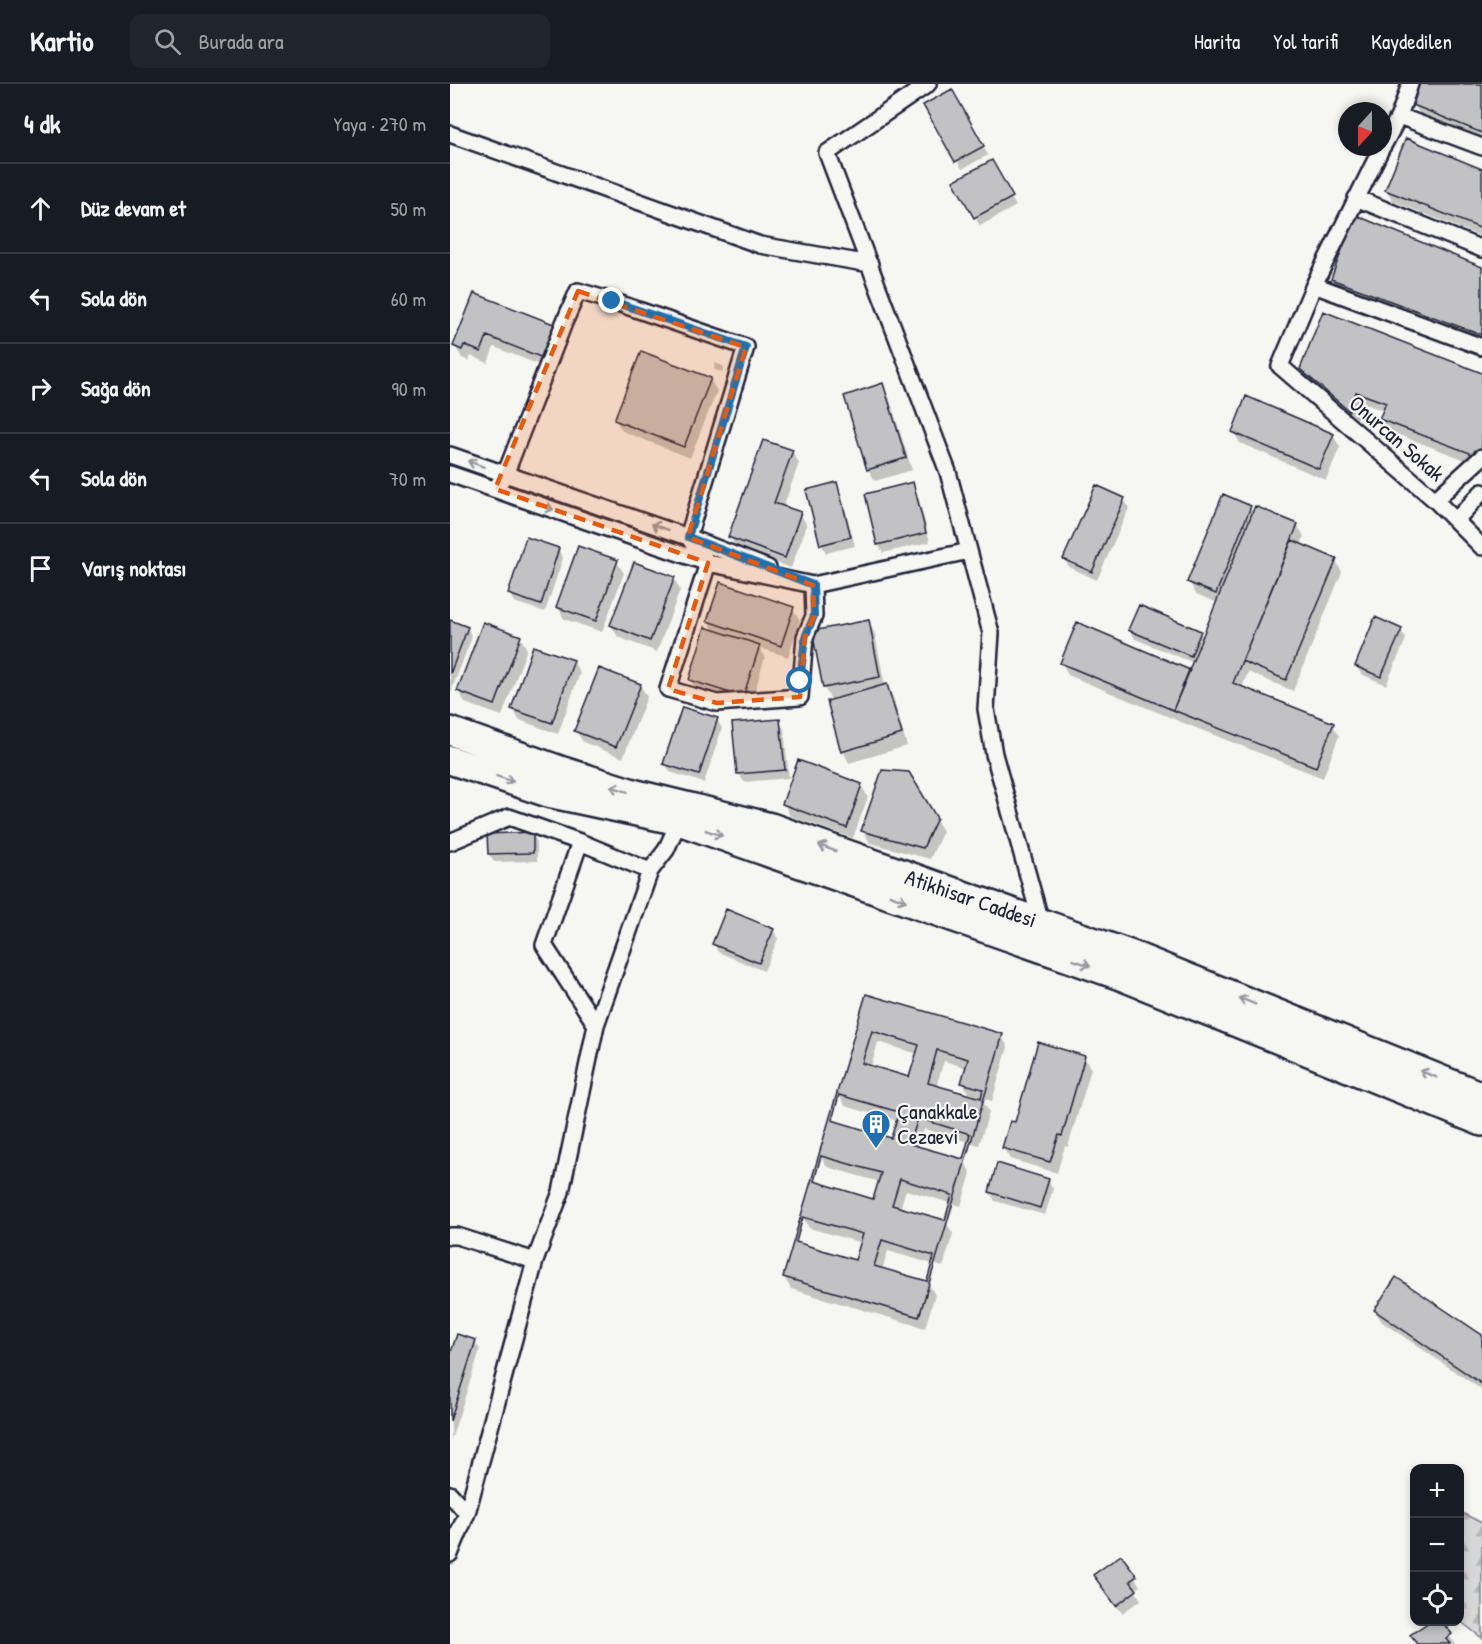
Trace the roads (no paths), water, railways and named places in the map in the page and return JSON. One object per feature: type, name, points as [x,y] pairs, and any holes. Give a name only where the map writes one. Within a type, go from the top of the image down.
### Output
[{"type":"highway","name":"Atikhisar Caddesi","points":[[450,731],[633,793],[771,827],[852,869],[1482,1122]]},
{"type":"highway","name":"Atikhisar Caddesi","points":[[450,760],[548,793],[679,821],[1041,922],[1132,955],[1482,1096]]},
{"type":"street","points":[[928,84],[827,153],[948,472],[991,633],[987,709],[994,754],[1041,922]]},
{"type":"street","points":[[1392,128],[1410,84]]},
{"type":"street","points":[[1398,116],[1482,147]]},
{"type":"street","points":[[450,134],[760,245],[870,264]]},
{"type":"street","points":[[1378,156],[1314,285],[1482,346]]},
{"type":"street","points":[[1356,198],[1482,249]]},
{"type":"street","name":"Onurcan Sokak","points":[[1314,285],[1280,366],[1435,500],[1482,547]]},
{"type":"street","points":[[495,489],[505,475],[578,291],[746,347],[688,537]]},
{"type":"street","points":[[450,455],[688,537],[813,585]]},
{"type":"street","points":[[1435,500],[1482,457]]},
{"type":"street","points":[[450,474],[708,562],[813,585],[969,551]]},
{"type":"street","points":[[1456,520],[1482,492]]},
{"type":"street","points":[[688,537],[708,562]]},
{"type":"street","points":[[708,562],[668,689],[717,703],[800,697],[805,637],[814,616],[813,585]]},
{"type":"street","points":[[450,842],[509,817],[580,842],[650,871]]},
{"type":"street","points":[[450,1554],[467,1513],[535,1262],[561,1192],[596,1025],[650,871],[666,850],[679,821]]},
{"type":"street","points":[[580,842],[544,945],[596,1025]]},
{"type":"street","points":[[450,1236],[457,1236],[535,1262]]},
{"type":"street","points":[[450,1494],[467,1513]]},
{"type":"place","name":"Çanakkale Cezaevi","points":[[876,1150]]}]
